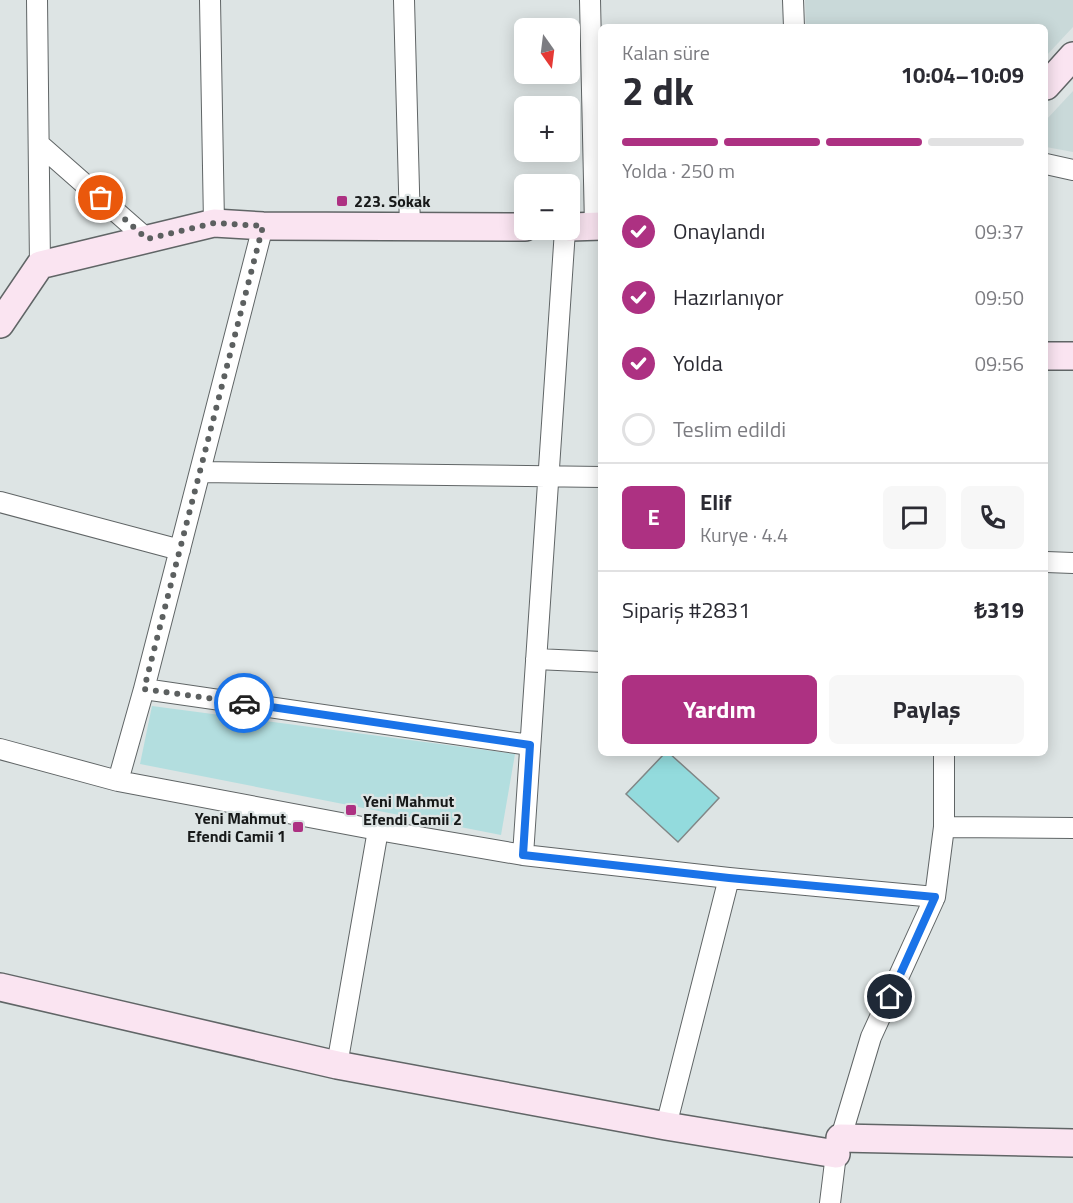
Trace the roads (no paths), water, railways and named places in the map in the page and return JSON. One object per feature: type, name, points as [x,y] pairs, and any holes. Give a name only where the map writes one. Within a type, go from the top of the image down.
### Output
[{"type":"street","points":[[0,324],[40,265],[37,0]]},
{"type":"street","points":[[210,0],[214,223]]},
{"type":"street","points":[[404,0],[410,227]]},
{"type":"street","points":[[589,226],[597,90],[590,0]]},
{"type":"street","points":[[793,0],[794,24]]},
{"type":"street","points":[[1048,84],[1073,56]]},
{"type":"street","points":[[39,144],[147,239]]},
{"type":"street","points":[[1048,164],[1073,170]]},
{"type":"street","points":[[40,265],[214,223],[263,226],[514,227]]},
{"type":"street","points":[[118,781],[144,689],[263,226]]},
{"type":"street","points":[[523,855],[564,240]]},
{"type":"street","points":[[1048,356],[1073,356]]},
{"type":"street","points":[[200,472],[598,477]]},
{"type":"street","points":[[0,502],[180,550]]},
{"type":"street","points":[[1048,562],[1073,563]]},
{"type":"street","points":[[536,659],[598,662]]},
{"type":"street","points":[[144,689],[530,745]]},
{"type":"street","points":[[0,749],[118,781],[523,855],[729,878],[935,897]]},
{"type":"street","points":[[830,1203],[838,1146],[872,1036],[935,897],[944,827],[944,756]]},
{"type":"street","points":[[944,827],[1073,828]]},
{"type":"street","points":[[338,1065],[378,830]]},
{"type":"street","points":[[666,1126],[729,878]]},
{"type":"street","points":[[0,987],[338,1065],[666,1126],[838,1146],[1073,1143]]},
{"type":"place","name":"223. Sokak","points":[[342,201]]},
{"type":"place","name":"Yeni Mahmut Efendi Camii 2","points":[[351,810]]},
{"type":"place","name":"Yeni Mahmut Efendi Camii 1","points":[[298,827]]}]
